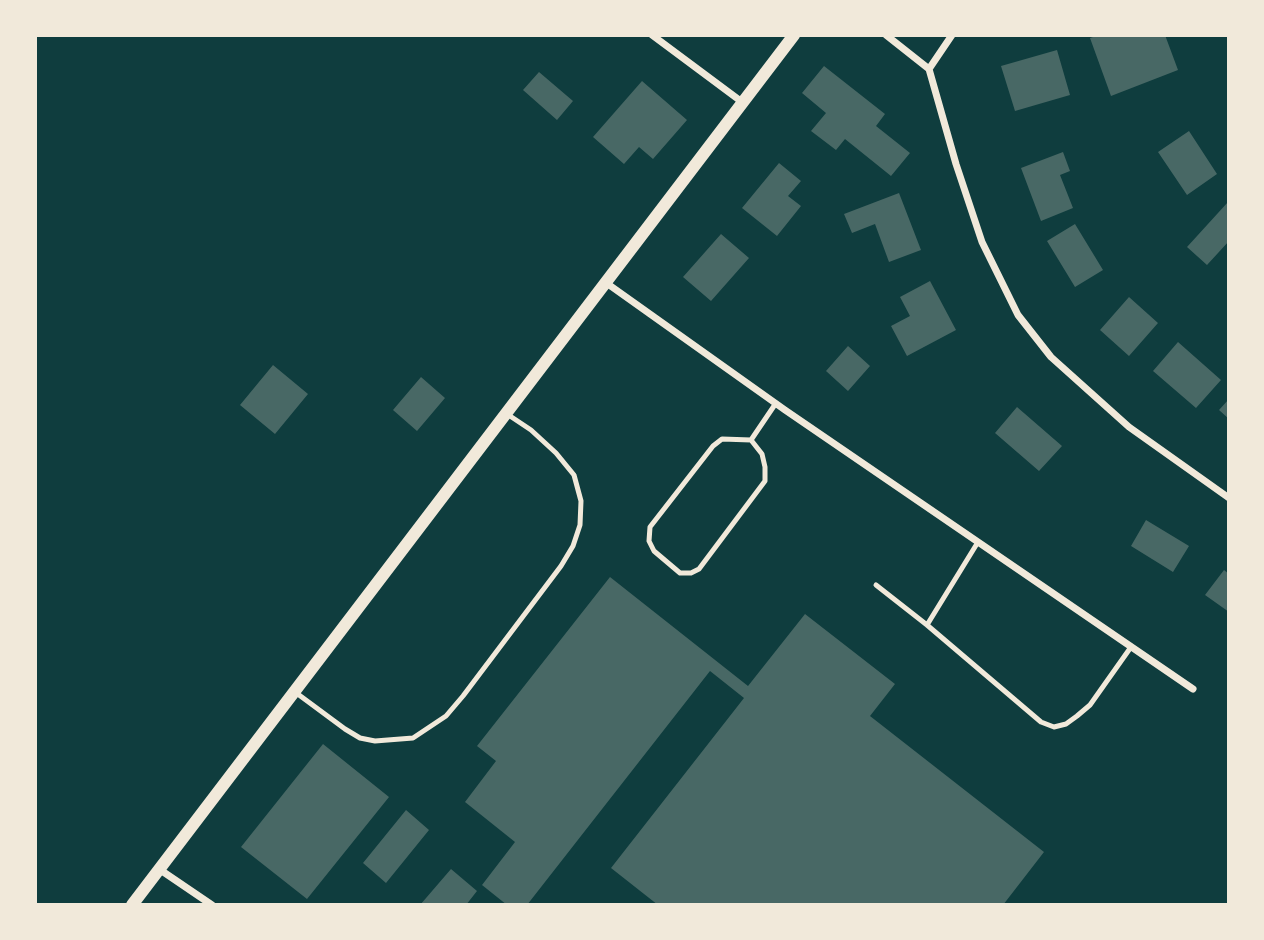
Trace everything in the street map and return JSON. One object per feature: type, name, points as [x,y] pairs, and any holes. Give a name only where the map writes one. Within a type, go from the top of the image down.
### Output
[{"type":"street","points":[[652,35],[741,102]]},
{"type":"street","points":[[132,905],[794,35]]},
{"type":"street","points":[[886,35],[929,69],[982,242],[1018,315],[1051,357],[1129,427],[1229,498]]},
{"type":"street","points":[[929,69],[952,35]]},
{"type":"street","points":[[605,282],[776,404],[1193,689]]},
{"type":"street","points":[[159,869],[212,905]]},
{"type":"lane","points":[[751,440],[776,404]]},
{"type":"lane","points":[[295,692],[360,738],[392,741],[413,738],[446,716],[561,566],[573,546],[580,525],[581,501],[574,475],[556,453],[531,430],[506,413]]},
{"type":"lane","points":[[722,439],[751,440],[762,454],[765,481],[699,569],[691,573],[680,573],[654,551],[649,541],[650,527],[713,446],[722,439]]},
{"type":"lane","points":[[927,625],[978,542]]},
{"type":"lane","points":[[876,585],[1041,722],[1054,727],[1066,724],[1090,705],[1131,647]]},
{"type":"building","points":[[1099,35],[1165,35],[1178,70],[1111,96],[1090,38]]},
{"type":"building","points":[[1057,50],[1070,95],[1015,111],[1001,66]]},
{"type":"building","points":[[824,66],[885,114],[876,126],[910,153],[891,176],[845,139],[836,150],[811,131],[826,113],[802,93]]},
{"type":"building","points":[[539,72],[573,101],[557,120],[523,90]]},
{"type":"building","points":[[642,81],[687,120],[653,159],[639,147],[624,164],[593,137]]},
{"type":"building","points":[[1189,131],[1217,174],[1187,195],[1158,152]]},
{"type":"building","points":[[1063,152],[1070,171],[1060,175],[1073,208],[1041,221],[1021,168]]},
{"type":"building","points":[[779,163],[801,181],[788,196],[801,206],[777,236],[742,208]]},
{"type":"building","points":[[899,193],[921,250],[889,262],[875,224],[852,233],[844,214]]},
{"type":"building","points":[[1228,202],[1229,241],[1207,265],[1187,247]]},
{"type":"building","points":[[1075,224],[1103,270],[1075,287],[1047,241]]},
{"type":"building","points":[[721,234],[749,258],[711,301],[683,277]]},
{"type":"building","points":[[930,281],[956,330],[907,356],[891,326],[910,316],[900,297]]},
{"type":"building","points":[[1129,297],[1158,323],[1129,356],[1100,330]]},
{"type":"building","points":[[1178,342],[1221,380],[1196,408],[1153,371]]},
{"type":"building","points":[[848,346],[870,366],[848,391],[826,371]]},
{"type":"building","points":[[273,365],[308,394],[275,434],[240,405]]},
{"type":"building","points":[[421,377],[445,398],[417,431],[393,410]]},
{"type":"building","points":[[1229,399],[1229,419],[1219,410]]},
{"type":"building","points":[[1017,407],[1062,446],[1039,471],[995,433]]},
{"type":"building","points":[[1146,520],[1189,546],[1173,572],[1131,546]]},
{"type":"building","points":[[1224,570],[1229,574],[1229,612],[1205,595]]},
{"type":"building","points":[[610,577],[748,686],[805,614],[895,684],[870,716],[1044,852],[1003,905],[658,905],[611,868],[744,698],[710,671],[527,905],[507,905],[482,885],[515,842],[465,802],[496,761],[477,746]]},
{"type":"building","points":[[323,744],[389,797],[307,899],[241,847]]},
{"type":"building","points":[[406,810],[429,830],[386,883],[363,863]]},
{"type":"building","points":[[451,869],[477,891],[466,905],[420,905]]}]
